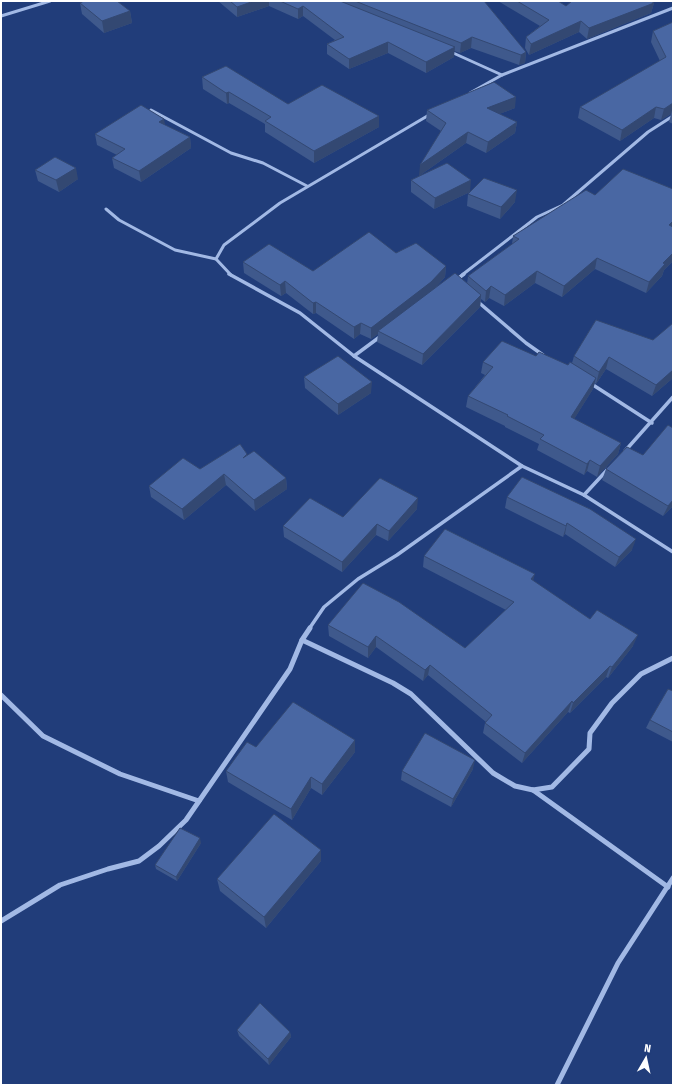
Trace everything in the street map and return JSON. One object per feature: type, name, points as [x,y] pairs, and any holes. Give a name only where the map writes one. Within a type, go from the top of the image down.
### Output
[{"type":"street","points":[[1,16],[50,1]]},
{"type":"street","points":[[468,94],[502,75],[673,8]]},
{"type":"street","points":[[449,52],[502,75]]},
{"type":"street","points":[[151,110],[231,153],[263,163],[307,186]]},
{"type":"street","points":[[216,259],[224,245],[240,231],[280,203],[435,113]]},
{"type":"street","points":[[460,286],[454,281],[537,217],[563,205],[648,132],[673,116]]},
{"type":"street","points":[[106,209],[119,220],[175,250],[216,259],[229,274],[300,313],[354,356],[522,466],[584,495],[673,552]]},
{"type":"street","points":[[472,297],[526,343],[546,357]]},
{"type":"street","points":[[354,356],[386,332]]},
{"type":"street","points":[[584,380],[629,407],[652,423]]},
{"type":"street","points":[[620,456],[652,423],[673,398]]},
{"type":"street","points":[[1,921],[60,886],[108,869],[139,861],[159,846],[186,820],[290,669],[302,640],[324,607],[358,578],[396,555],[522,466]]},
{"type":"street","points":[[584,495],[610,467]]},
{"type":"street","points":[[302,640],[405,690],[493,773],[515,786],[533,790],[668,887]]},
{"type":"street","points":[[533,790],[552,786],[589,749],[590,733],[612,703],[641,674],[673,658]]},
{"type":"street","points":[[1,695],[43,736],[120,774],[199,801]]},
{"type":"street","points":[[557,1085],[618,963],[673,878]]},
{"type":"building","points":[[84,1],[117,1],[130,11],[102,21],[80,3]]},
{"type":"building","points":[[230,1],[254,1],[237,7]]},
{"type":"building","points":[[280,1],[340,1],[455,47],[426,62],[388,42],[349,59],[327,44],[344,37],[303,6],[298,9]]},
{"type":"building","points":[[355,1],[484,1],[526,52],[521,55],[472,37],[461,43]]},
{"type":"building","points":[[517,1],[558,1],[566,6],[572,1],[651,1],[654,3],[589,28],[581,21],[531,44],[526,37],[549,20]]},
{"type":"building","points":[[673,22],[673,103],[664,109],[656,107],[622,130],[580,107],[666,57],[653,31]]},
{"type":"building","points":[[226,66],[288,104],[322,85],[379,116],[314,151],[265,121],[271,117],[229,92],[226,93],[202,77]]},
{"type":"building","points":[[494,82],[516,97],[487,108],[517,122],[488,142],[468,132],[420,165],[446,123],[427,110]]},
{"type":"building","points":[[141,105],[164,119],[159,122],[190,137],[139,171],[112,158],[125,149],[95,134]]},
{"type":"building","points":[[55,157],[76,168],[56,180],[35,170]]},
{"type":"building","points":[[447,163],[471,180],[435,198],[411,180]]},
{"type":"building","points":[[623,169],[673,189],[673,221],[669,225],[673,227],[673,253],[663,263],[665,264],[649,282],[597,258],[564,286],[537,271],[505,295],[491,286],[486,291],[468,276],[519,239],[513,236],[586,190],[595,195]]},
{"type":"building","points":[[484,178],[517,190],[501,207],[468,194]]},
{"type":"building","points":[[369,232],[396,253],[416,243],[446,266],[431,282],[371,328],[361,323],[354,327],[316,302],[313,303],[285,281],[280,285],[243,262],[269,244],[313,271]]},
{"type":"building","points":[[455,273],[481,295],[423,354],[378,331]]},
{"type":"building","points":[[596,320],[653,340],[673,323],[673,370],[656,385],[609,357],[599,372],[574,356]]},
{"type":"building","points":[[502,341],[536,356],[539,352],[568,365],[570,362],[596,378],[571,417],[621,443],[600,466],[590,460],[587,464],[540,439],[544,435],[507,416],[508,415],[468,396],[493,367],[483,362]]},
{"type":"building","points":[[338,356],[372,382],[338,404],[304,377]]},
{"type":"building","points":[[668,425],[673,428],[673,500],[668,506],[606,469],[627,447],[643,455]]},
{"type":"building","points":[[240,444],[247,454],[243,458],[254,451],[286,478],[254,500],[224,474],[182,509],[149,486],[183,458],[200,469]]},
{"type":"building","points":[[522,477],[590,509],[636,539],[619,557],[567,523],[566,526],[507,497]]},
{"type":"building","points":[[380,478],[418,498],[389,531],[377,524],[342,562],[283,526],[310,498],[343,517]]},
{"type":"building","points":[[445,529],[535,574],[531,579],[590,619],[597,610],[638,635],[612,667],[610,666],[573,703],[572,701],[525,753],[485,723],[492,715],[430,665],[425,670],[376,636],[368,647],[328,625],[363,583],[399,602],[465,648],[514,602],[424,556]]},
{"type":"building","points":[[668,689],[673,691],[673,732],[650,720]]},
{"type":"building","points":[[293,702],[355,740],[322,784],[311,777],[291,809],[226,771],[247,742],[256,747]]},
{"type":"building","points":[[425,733],[475,760],[453,799],[402,771]]},
{"type":"building","points":[[274,814],[321,850],[264,917],[217,879]]},
{"type":"building","points":[[180,828],[200,838],[176,877],[155,865]]},
{"type":"building","points":[[260,1003],[290,1032],[268,1059],[237,1030]]}]
